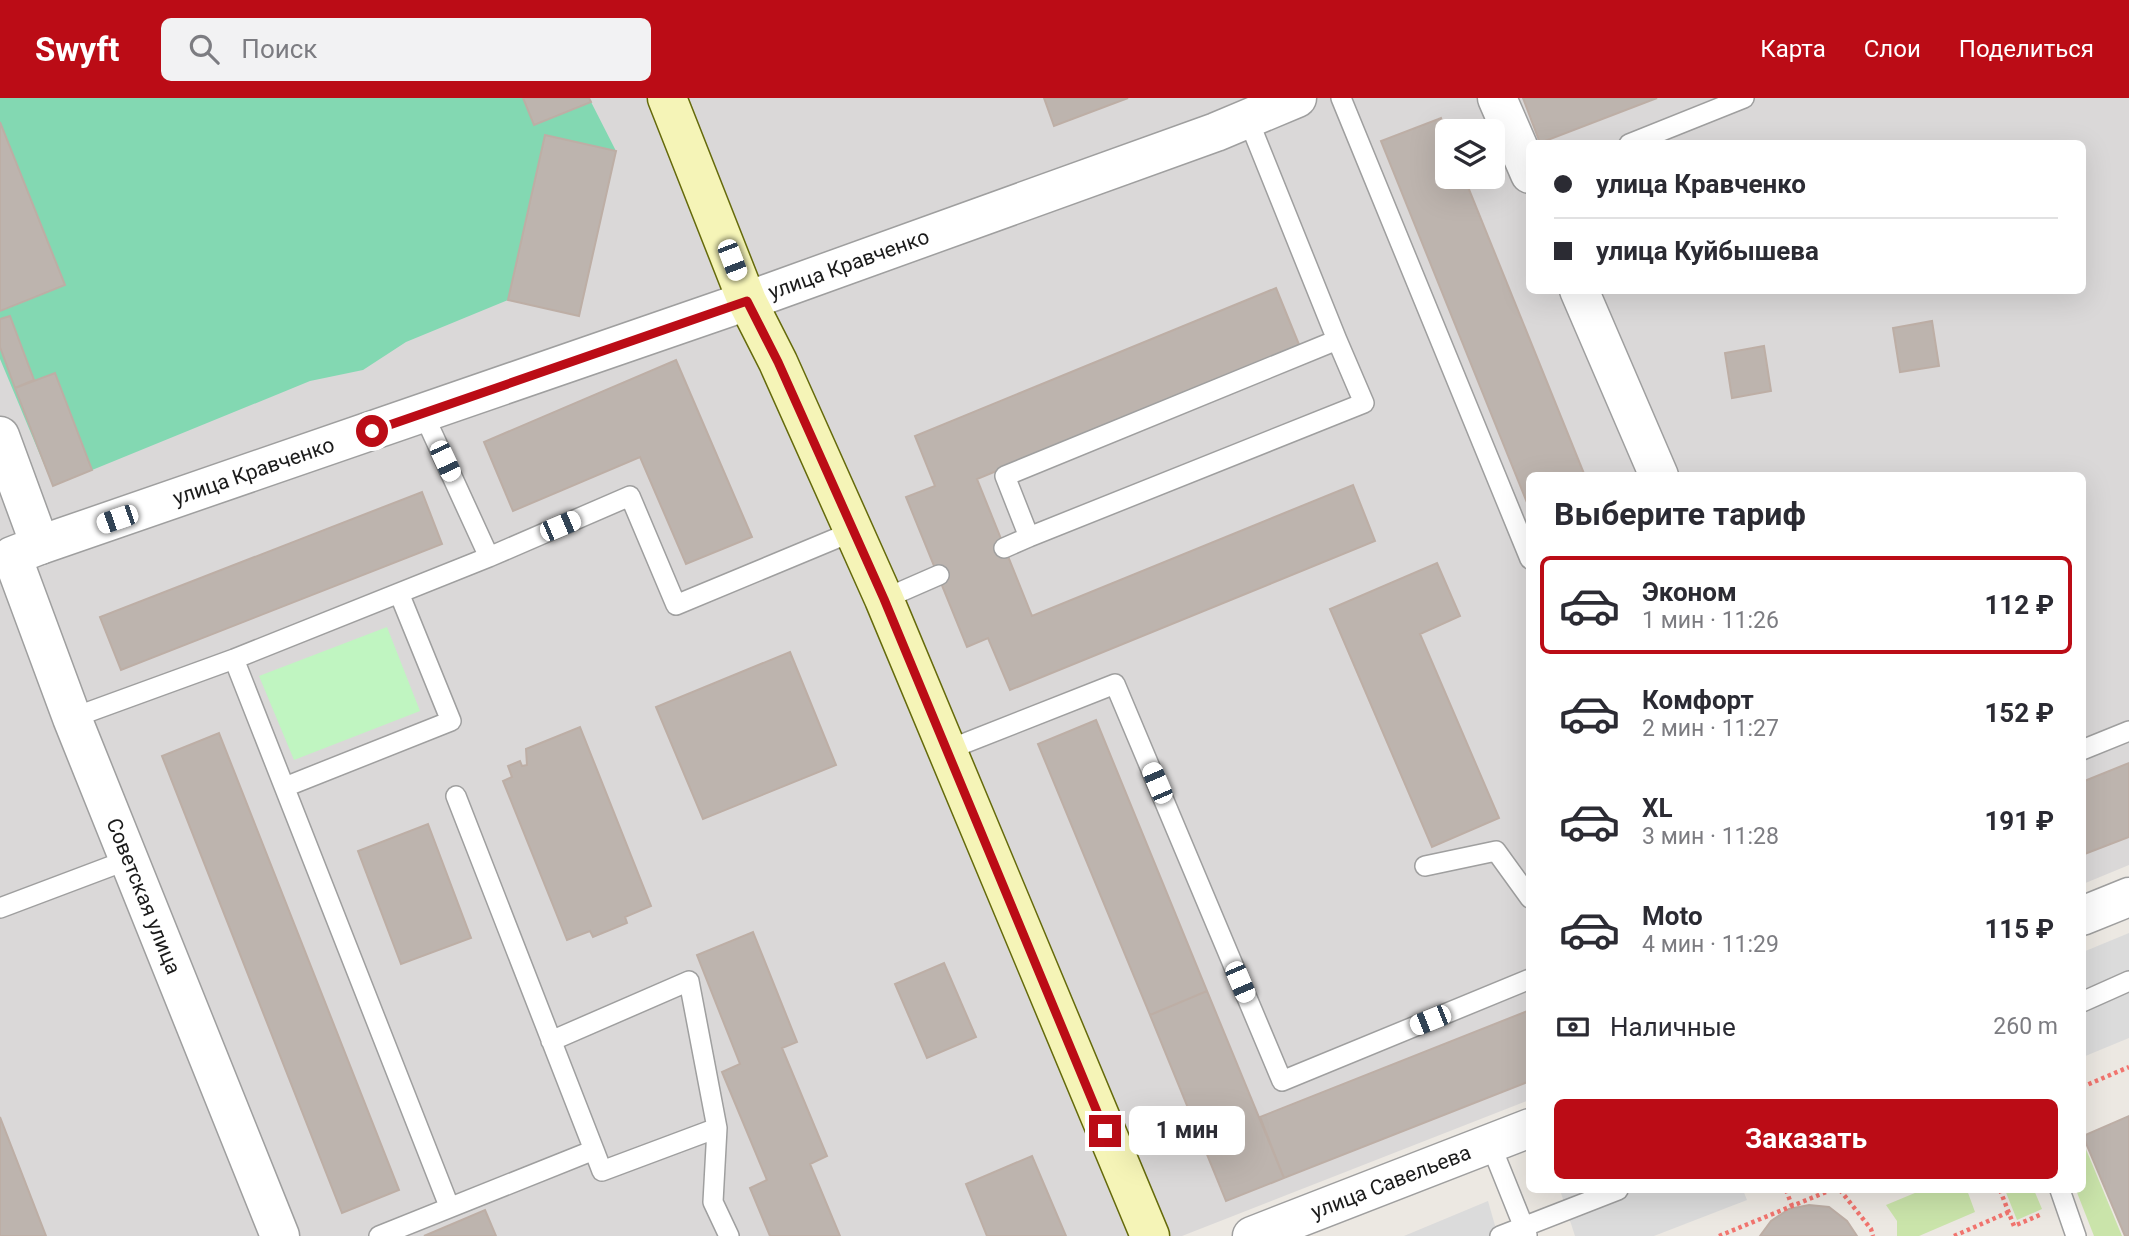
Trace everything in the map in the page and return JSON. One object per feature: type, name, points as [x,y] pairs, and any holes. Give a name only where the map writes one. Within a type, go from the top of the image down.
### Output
[{"type":"main road","points":[[667,98],[747,301],[884,599],[945,751],[1150,1236]]},
{"type":"street","name":"улица Кравченко","points":[[17,554],[747,301],[1248,119],[1297,98]]},
{"type":"street","points":[[1497,98],[1526,165]]},
{"type":"street","points":[[1581,294],[1657,472]]},
{"type":"street","name":"Советская улица","points":[[0,436],[17,554],[72,718],[280,1236]]},
{"type":"street","points":[[2086,914],[2129,897]]},
{"type":"street","name":"улица Савельева","points":[[1251,1236],[1526,1130]]},
{"type":"lane","points":[[1341,98],[1526,549]]},
{"type":"lane","points":[[1639,140],[1744,98]]},
{"type":"lane","points":[[1004,548],[1364,403],[1248,119]]},
{"type":"lane","points":[[1029,537],[1005,476],[1337,340]]},
{"type":"lane","points":[[423,414],[489,557]]},
{"type":"lane","points":[[72,718],[234,659],[489,557],[631,496],[676,605],[854,531]]},
{"type":"lane","points":[[884,599],[939,575]]},
{"type":"lane","points":[[285,787],[451,722],[399,593]]},
{"type":"lane","points":[[234,659],[449,1206]]},
{"type":"lane","points":[[945,751],[1115,684],[1282,1081],[1526,981]]},
{"type":"lane","points":[[2086,748],[2129,731]]},
{"type":"lane","points":[[456,796],[602,1171],[717,1128]]},
{"type":"lane","points":[[1425,866],[1496,851],[1526,892]]},
{"type":"lane","points":[[0,908],[130,859]]},
{"type":"lane","points":[[551,1041],[689,981],[717,1128],[713,1202],[729,1236]]},
{"type":"lane","points":[[2086,1000],[2129,981]]},
{"type":"lane","points":[[1490,1143],[1525,1231]]},
{"type":"lane","points":[[379,1236],[594,1150]]},
{"type":"lane","points":[[1500,1236],[1525,1231],[1611,1193]]},
{"type":"lane","points":[[2061,1193],[2076,1236]]},
{"type":"path","points":[[2086,1085],[2129,1067]]},
{"type":"path","points":[[1787,1193],[1792,1206]]},
{"type":"path","points":[[1719,1236],[1730,1234],[1824,1193]]},
{"type":"path","points":[[1842,1193],[1871,1229],[1873,1236]]},
{"type":"path","points":[[2001,1193],[2014,1226],[2049,1211]]},
{"type":"path","points":[[1954,1236],[2008,1212]]},
{"type":"shaded area","points":[[0,98],[2129,98],[2129,865],[2086,883],[2086,472],[1526,472],[1526,1101],[1182,1236],[0,1236]]},
{"type":"shaded area","points":[[2129,933],[2129,1038],[2086,1056],[2086,951]]},
{"type":"shaded area","points":[[1561,1193],[1744,1193],[1747,1200],[1654,1236],[1575,1236]]},
{"type":"shaded area","points":[[1488,1201],[1498,1236],[1404,1236]]},
{"type":"green space","points":[[0,98],[589,98],[616,151],[579,316],[508,300],[406,342],[363,370],[310,381],[53,486],[0,359]]},
{"type":"green space","points":[[387,627],[420,711],[294,760],[259,676]]},
{"type":"green space","points":[[2086,1149],[2122,1236],[2094,1236],[2077,1193],[2086,1193]]},
{"type":"green space","points":[[1915,1193],[1968,1193],[1975,1212],[1919,1236],[1897,1236],[1897,1221],[1886,1205]]},
{"type":"green space","points":[[2006,1193],[2035,1193],[2042,1209],[2017,1220]]},
{"type":"building","points":[[523,98],[589,98],[591,102],[534,125]]},
{"type":"building","points":[[1044,98],[1128,98],[1054,126]]},
{"type":"building","points":[[1523,98],[1657,98],[1548,140],[1539,140]]},
{"type":"building","points":[[1435,120],[1435,189],[1469,189],[1583,472],[1526,472],[1526,500],[1381,141]]},
{"type":"building","points":[[0,122],[65,285],[0,311]]},
{"type":"building","points":[[545,135],[616,151],[579,316],[508,300]]},
{"type":"building","points":[[1276,288],[1300,347],[977,479],[1032,616],[1353,485],[1375,541],[1010,690],[988,638],[967,647],[906,497],[935,486],[915,436]]},
{"type":"building","points":[[10,316],[34,380],[15,388],[0,347],[0,319]]},
{"type":"building","points":[[1932,321],[1939,366],[1900,372],[1893,328]]},
{"type":"building","points":[[1764,346],[1771,391],[1732,398],[1725,353]]},
{"type":"building","points":[[676,360],[752,537],[686,564],[640,457],[513,511],[484,442]]},
{"type":"building","points":[[55,373],[92,470],[53,486],[15,388]]},
{"type":"building","points":[[422,492],[442,544],[121,670],[100,617]]},
{"type":"building","points":[[1437,563],[1460,616],[1420,634],[1499,818],[1432,847],[1330,609]]},
{"type":"building","points":[[790,652],[836,765],[703,819],[656,707]]},
{"type":"building","points":[[1096,720],[1207,991],[1150,1015],[1038,744]]},
{"type":"building","points":[[580,727],[651,906],[625,917],[627,923],[593,937],[590,931],[567,940],[503,781],[512,777],[508,766],[520,761],[522,766],[527,765],[526,749]]},
{"type":"building","points":[[219,733],[399,1190],[342,1213],[162,756]]},
{"type":"building","points":[[2129,763],[2129,837],[2086,853],[2086,780]]},
{"type":"building","points":[[428,824],[471,938],[401,964],[358,851]]},
{"type":"building","points":[[753,932],[797,1042],[782,1048],[827,1156],[810,1164],[840,1236],[770,1236],[750,1188],[767,1180],[722,1072],[740,1064],[697,955]]},
{"type":"building","points":[[944,963],[976,1037],[927,1058],[895,984]]},
{"type":"building","points":[[1207,991],[1284,1178],[1226,1201],[1150,1015]]},
{"type":"building","points":[[1526,1012],[1526,1083],[1284,1178],[1260,1117]]},
{"type":"building","points":[[2129,1116],[2129,1236],[2125,1236],[2086,1143],[2086,1135]]},
{"type":"building","points":[[0,1117],[46,1236],[0,1236]]},
{"type":"building","points":[[1032,1156],[1066,1236],[987,1236],[966,1184]]},
{"type":"building","points":[[1809,1205],[1829,1207],[1847,1221],[1857,1236],[1760,1236],[1771,1221],[1789,1209]]},
{"type":"building","points":[[485,1210],[496,1236],[424,1236]]},
{"type":"route","points":[[372,431],[747,301],[778,362],[884,599],[1105,1131]]}]
